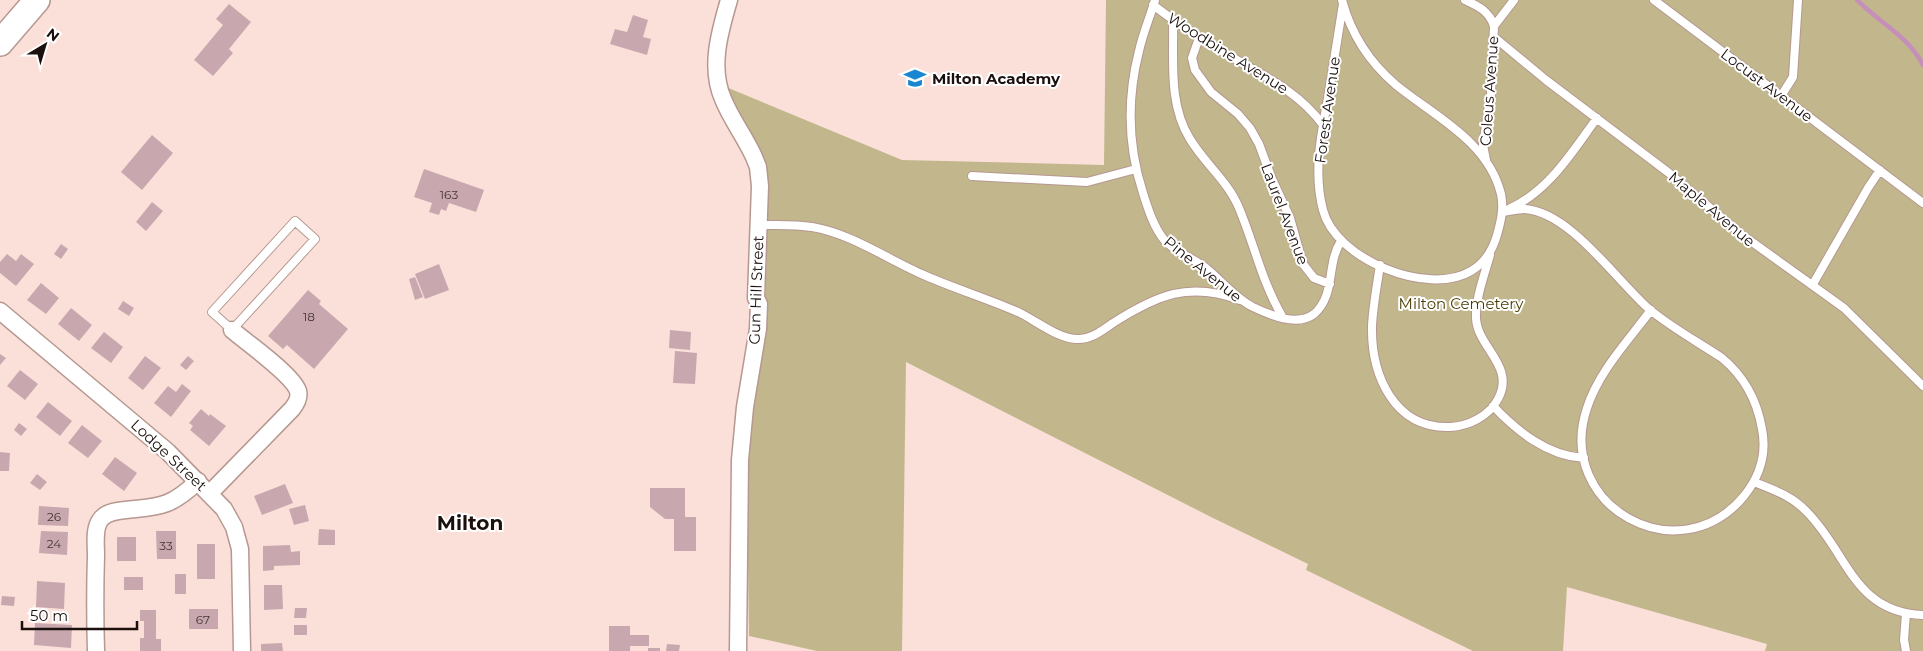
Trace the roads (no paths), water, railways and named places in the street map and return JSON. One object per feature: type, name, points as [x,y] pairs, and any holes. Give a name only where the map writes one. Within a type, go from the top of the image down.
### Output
[{"type":"main road","points":[[0,43],[37,0]]},
{"type":"street","name":"Gun Hill Street","points":[[729,0],[719,42],[716,80],[722,99],[750,147],[758,167],[760,186],[756,298],[758,304],[758,328],[744,415],[740,460],[738,651]]},
{"type":"street","name":"Lodge Street","points":[[0,311],[156,441],[210,493],[230,518],[240,549],[242,651]]},
{"type":"street","points":[[210,493],[292,409],[298,399],[297,389],[290,378],[232,330]]},
{"type":"street","points":[[96,651],[96,532],[102,517],[112,512],[147,509],[165,504],[182,495],[198,481]]},
{"type":"lane","name":"Coleus Avenue","points":[[1465,0],[1484,10],[1494,26],[1490,93],[1483,145],[1488,166]]},
{"type":"lane","points":[[1494,26],[1514,0]]},
{"type":"lane","name":"Locust Avenue","points":[[1654,0],[1923,203]]},
{"type":"lane","points":[[1781,96],[1793,77],[1798,0]]},
{"type":"lane","name":"Woodbine Avenue","points":[[1154,2],[1173,20],[1199,38],[1278,83],[1304,103],[1323,124]]},
{"type":"lane","name":"Pine Avenue","points":[[1154,2],[1142,39],[1133,82],[1131,126],[1136,169],[1149,212],[1165,240],[1206,268],[1240,300],[1262,311],[1296,320],[1308,318],[1324,302],[1330,284],[1332,261],[1341,241]]},
{"type":"lane","points":[[1343,2],[1354,32],[1373,62],[1394,84],[1438,114],[1462,135],[1488,166],[1501,193],[1502,212],[1477,306],[1476,320],[1480,333],[1494,354],[1501,373],[1501,391],[1493,406],[1485,414],[1469,423],[1451,427],[1430,425],[1411,417],[1396,405],[1390,397],[1380,378],[1372,337],[1372,323],[1380,265]]},
{"type":"lane","name":"Forest Avenue","points":[[1341,241],[1326,220],[1319,189],[1319,155],[1343,2]]},
{"type":"lane","points":[[1173,20],[1175,94],[1182,122],[1194,144],[1224,181],[1235,199],[1264,280],[1284,318]]},
{"type":"lane","name":"Maple Avenue","points":[[1494,37],[1546,80],[1669,173],[1740,234],[1812,284],[1857,319],[1923,386]]},
{"type":"lane","points":[[1174,64],[1192,64],[1193,52],[1199,38]]},
{"type":"lane","name":"Laurel Avenue","points":[[1192,64],[1205,85],[1244,120],[1255,136],[1290,218],[1303,264],[1314,278],[1330,284]]},
{"type":"lane","points":[[1502,212],[1526,199],[1546,183],[1564,164],[1597,118]]},
{"type":"lane","points":[[972,176],[1087,182],[1136,169]]},
{"type":"lane","points":[[1812,284],[1880,170]]},
{"type":"lane","points":[[1502,212],[1526,209],[1559,223],[1590,247],[1632,293],[1651,310],[1683,334],[1722,358],[1746,383],[1756,404],[1764,448],[1760,467],[1754,482],[1737,504],[1707,523],[1683,530],[1654,529],[1628,519],[1603,499],[1590,479],[1582,449],[1583,424],[1591,398],[1602,376],[1651,310]]},
{"type":"lane","points":[[295,221],[315,239],[232,330],[212,312],[295,221]]},
{"type":"lane","points":[[759,225],[811,227],[836,234],[858,242],[913,271],[1010,309],[1035,320],[1062,336],[1076,339],[1090,337],[1142,306],[1174,294],[1197,290],[1208,291],[1240,300]]},
{"type":"lane","points":[[1341,241],[1380,265],[1417,278],[1458,277],[1473,270],[1484,260],[1492,246]]},
{"type":"lane","points":[[1493,406],[1516,428],[1536,442],[1564,455],[1584,458]]},
{"type":"lane","points":[[1754,482],[1780,492],[1797,503],[1821,528],[1856,583],[1877,602],[1894,610],[1923,615]]},
{"type":"lane","points":[[1906,613],[1904,640],[1906,651]]},
{"type":"waterway","points":[[1857,0],[1901,37],[1923,65]]},
{"type":"place","name":"Milton Academy","points":[[915,78]]},
{"type":"district","name":"Milton","points":[[470,523]]},
{"type":"park label","name":"Milton Cemetery","points":[[1461,303]]}]
